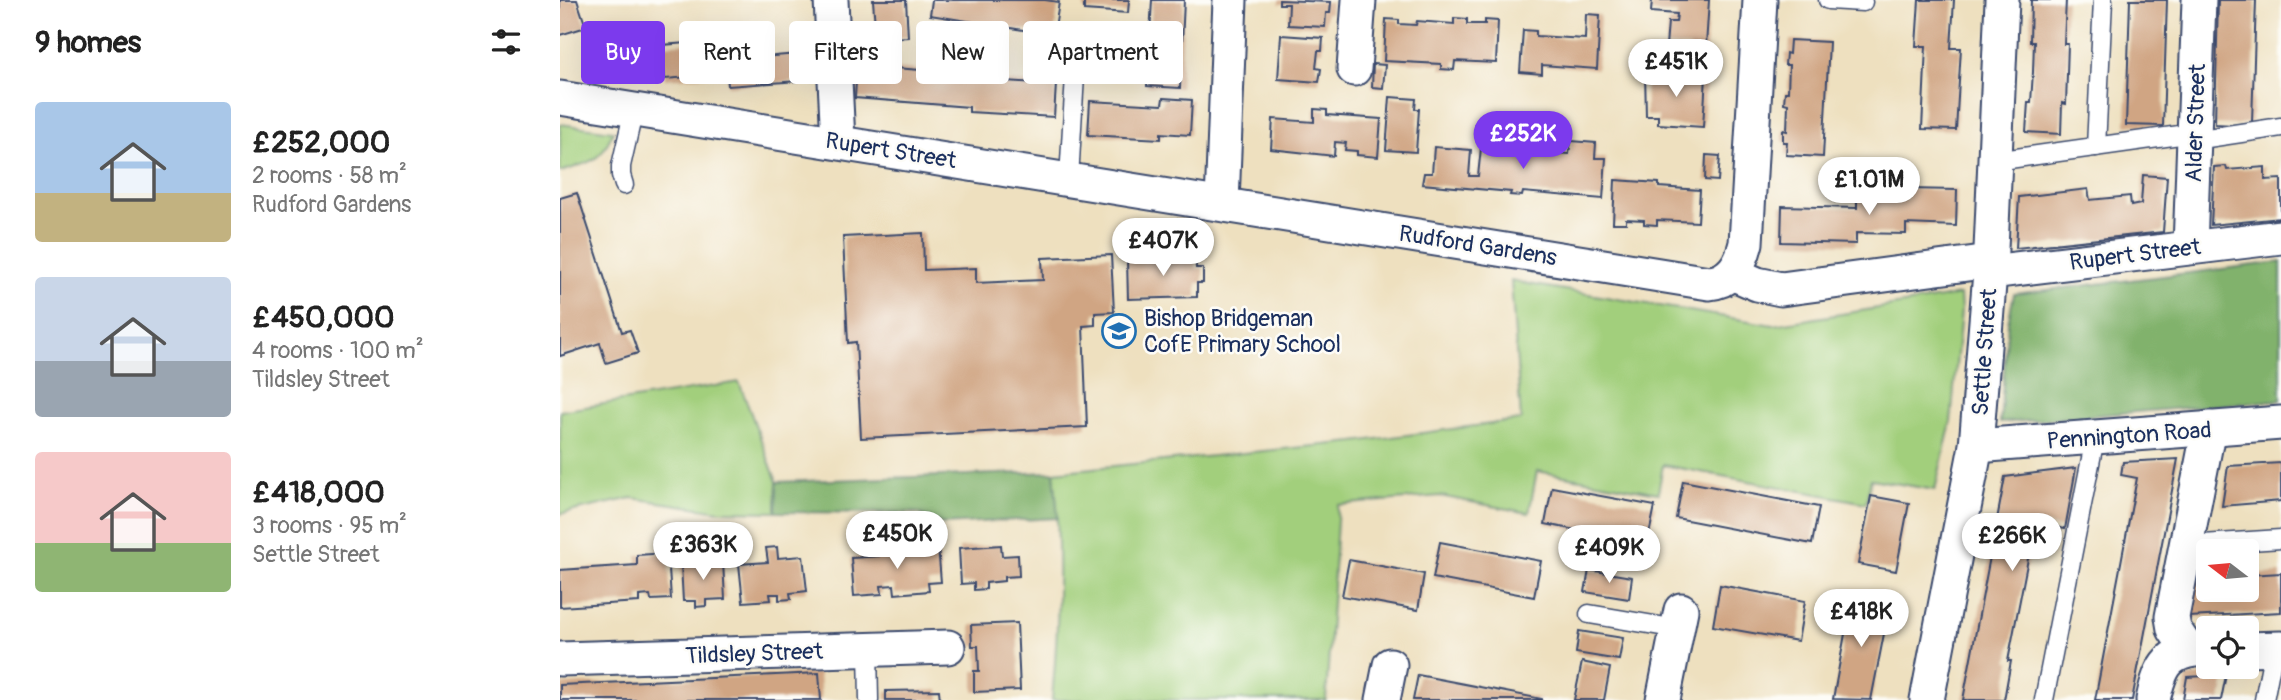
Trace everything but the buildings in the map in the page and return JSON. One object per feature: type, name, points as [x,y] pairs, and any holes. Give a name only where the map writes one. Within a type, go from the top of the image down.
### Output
[{"type":"street","points":[[831,0],[838,141]]},
{"type":"street","points":[[1222,203],[1230,0]]},
{"type":"street","points":[[1354,69],[1359,0]]},
{"type":"street","points":[[1732,273],[1741,260],[1746,243],[1760,0]]},
{"type":"street","name":"Settle Street","points":[[1927,700],[1977,436],[1989,275],[2002,0]]},
{"type":"street","name":"Alder Street","points":[[2190,247],[2199,0]]},
{"type":"street","name":"Rupert Street","points":[[560,98],[1222,203]]},
{"type":"street","name":"Rudford Gardens","points":[[1222,203],[1709,283],[1718,282],[1732,273]]},
{"type":"street","name":"Rupert Street","points":[[1732,273],[1757,284],[1781,289],[1989,275],[2281,237]]},
{"type":"street","name":"Pennington Road","points":[[1977,436],[2095,438],[2281,423]]},
{"type":"street","points":[[2196,648],[2174,629],[2172,617],[2209,428]]},
{"type":"street","points":[[1663,700],[1679,620]]},
{"type":"street","name":"Tildsley Street","points":[[560,659],[948,647]]},
{"type":"street","points":[[2153,700],[2164,666],[2175,655],[2196,650]]},
{"type":"street","points":[[1382,700],[1390,665]]},
{"type":"lane","points":[[1828,0],[1864,2]]},
{"type":"lane","points":[[2096,147],[2103,0]]},
{"type":"lane","points":[[1069,179],[1075,84]]},
{"type":"lane","points":[[624,185],[621,166],[634,109]]},
{"type":"lane","points":[[1995,161],[2281,127]]},
{"type":"lane","points":[[2044,700],[2095,438]]},
{"type":"lane","points":[[2187,545],[2281,539]]},
{"type":"lane","points":[[1589,614],[1679,620]]},
{"type":"lane","points":[[868,649],[869,700]]},
{"type":"lane","points":[[2264,700],[2267,649]]},
{"type":"green space","points":[[560,124],[613,131],[604,150],[593,160],[560,172]]},
{"type":"green space","points":[[2281,262],[2281,400],[2000,423],[2008,322],[2014,294]]},
{"type":"green space","points":[[1511,281],[1773,325],[1960,295],[1961,311],[1951,422],[1935,490],[1871,479],[1866,503],[1663,465],[1658,493],[1537,471],[1529,513],[1440,496],[1338,505],[1326,700],[1052,700],[1058,586],[1054,472],[1354,442],[1521,420]]},
{"type":"green space","points":[[739,382],[777,482],[776,512],[719,511],[632,498],[560,514],[560,411]]},
{"type":"green space","points":[[1054,472],[1058,518],[942,524],[917,513],[776,512],[777,482]]},
{"type":"place","name":"Bishop Bridgeman CofE Primary School","points":[[1119,331]]}]
